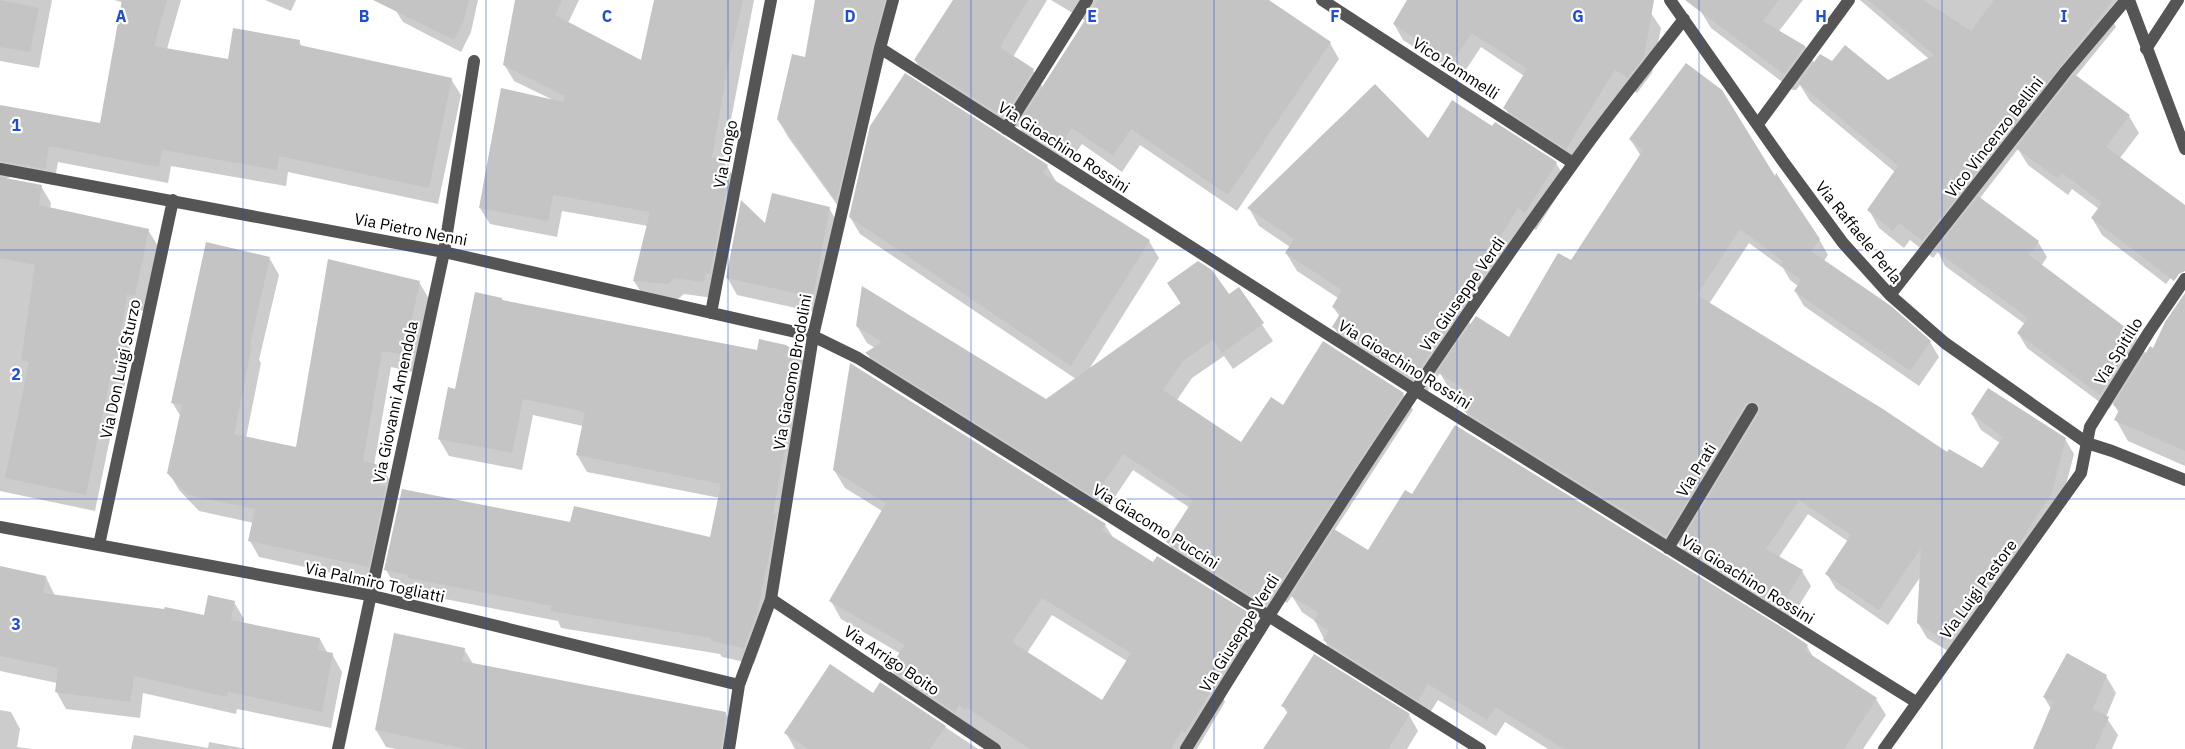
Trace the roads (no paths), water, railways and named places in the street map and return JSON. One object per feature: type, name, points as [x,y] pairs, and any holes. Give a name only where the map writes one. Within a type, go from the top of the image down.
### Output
[{"type":"street","name":"Via Longo","points":[[712,313],[771,0]]},
{"type":"street","name":"Via Giacomo Brodolini","points":[[729,749],[739,685],[770,599],[813,336],[880,48],[893,0]]},
{"type":"street","points":[[1006,130],[1087,0]]},
{"type":"street","name":"Vico Iommelli","points":[[1322,0],[1573,162]]},
{"type":"street","name":"Via Raffaele Perla","points":[[1670,0],[1843,243],[1890,296],[1945,343],[2086,443],[2112,451],[2185,480]]},
{"type":"street","points":[[1758,124],[1848,0]]},
{"type":"street","points":[[2127,0],[2185,148]]},
{"type":"street","name":"Vico Vincenzo Bellini","points":[[1890,296],[2066,71],[2127,0]]},
{"type":"street","points":[[2146,49],[2178,0]]},
{"type":"street","name":"Via Giuseppe Verdi","points":[[1186,749],[1268,615],[1415,390],[1573,162],[1684,19]]},
{"type":"street","name":"Via Gioachino Rossini","points":[[880,48],[1415,390],[1916,702]]},
{"type":"street","name":"Via Giovanni Amendola","points":[[338,749],[369,596],[444,252],[474,61]]},
{"type":"street","name":"Via Pietro Nenni","points":[[0,168],[444,252],[813,336]]},
{"type":"street","name":"Via Don Luigi Sturzo","points":[[99,544],[173,200]]},
{"type":"street","name":"Via Spitillo","points":[[2086,443],[2090,427],[2099,412],[2148,332],[2185,279]]},
{"type":"street","name":"Via Giacomo Puccini","points":[[813,336],[866,364],[1480,749]]},
{"type":"street","name":"Via Prati","points":[[1668,548],[1752,409]]},
{"type":"street","name":"Via Luigi Pastore","points":[[1884,749],[2081,474],[2086,443]]},
{"type":"street","name":"Via Palmiro Togliatti","points":[[0,526],[369,596],[739,685]]},
{"type":"street","name":"Via Arrigo Boito","points":[[770,599],[995,749]]}]
